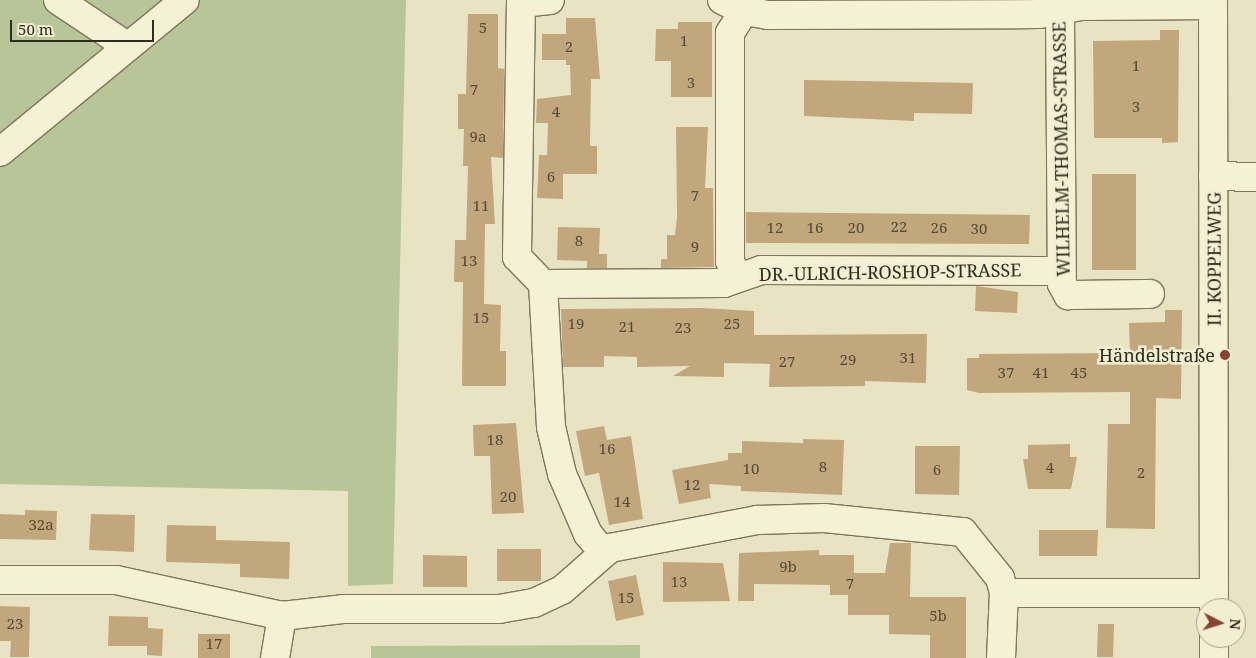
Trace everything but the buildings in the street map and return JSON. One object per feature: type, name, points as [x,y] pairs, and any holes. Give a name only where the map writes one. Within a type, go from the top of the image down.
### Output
[{"type":"street","points":[[58,0],[127,46]]},
{"type":"street","points":[[0,152],[185,0]]},
{"type":"street","points":[[550,0],[521,1],[517,257],[544,284],[547,400],[562,474],[588,534],[603,552]]},
{"type":"street","points":[[737,277],[730,261],[730,33],[739,4],[1039,14],[1060,10],[1213,3]]},
{"type":"street","name":"II. KOPPELWEG","points":[[1213,3],[1214,598]]},
{"type":"street","name":"WILHELM-THOMAS-STRASSE","points":[[1060,10],[1059,271],[1068,295],[1150,294]]},
{"type":"street","points":[[1213,176],[1256,177]]},
{"type":"street","name":"DR.-ULRICH-ROSHOP-STRASSE","points":[[544,284],[724,283],[761,270],[1059,271]]},
{"type":"street","points":[[0,580],[116,580],[282,616],[343,609],[499,609],[534,604],[562,590],[603,552],[757,520],[878,521],[963,532],[1000,578],[1004,594],[1001,658]]},
{"type":"street","points":[[1004,594],[1196,599]]},
{"type":"street","points":[[275,658],[282,616]]},
{"type":"green space","points":[[0,0],[406,0],[393,584],[348,586],[348,491],[0,484]]},
{"type":"green space","points":[[640,645],[640,658],[371,658],[371,646]]},
{"type":"place","name":"Händelstraße","points":[[1225,355]]}]
